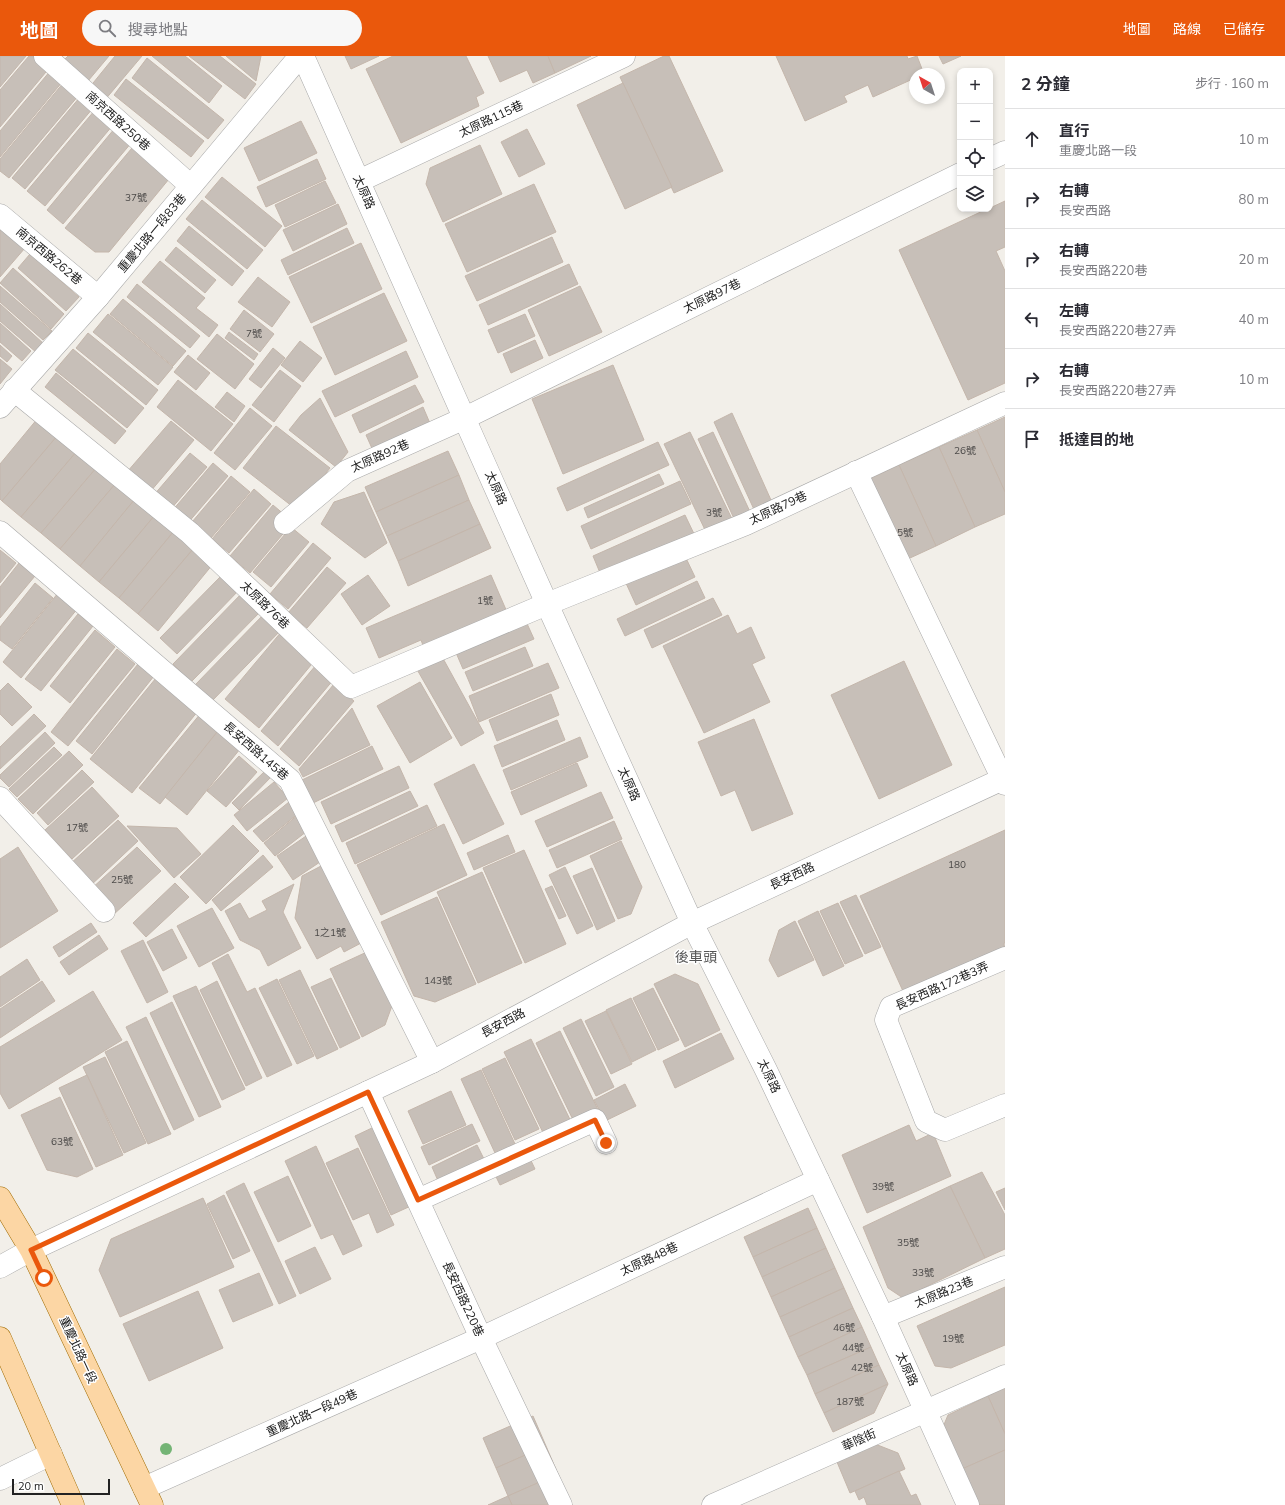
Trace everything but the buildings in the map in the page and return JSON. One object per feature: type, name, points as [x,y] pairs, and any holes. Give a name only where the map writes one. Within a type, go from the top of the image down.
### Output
[{"type":"main road","name":"重慶北路一段","points":[[0,1198],[31,1250],[148,1497]]},
{"type":"main road","points":[[0,1338],[73,1505]]},
{"type":"street","name":"南京西路250巷","points":[[45,56],[192,186]]},
{"type":"street","name":"重慶北路一段83巷","points":[[0,407],[98,297],[302,56]]},
{"type":"street","name":"太原路","points":[[302,56],[547,604],[692,923],[766,1070],[883,1317],[968,1505]]},
{"type":"street","name":"太原路115巷","points":[[359,181],[624,56]]},
{"type":"street","points":[[993,158],[1005,152]]},
{"type":"street","name":"太原路97巷","points":[[465,418],[957,175]]},
{"type":"street","name":"南京西路262巷","points":[[0,215],[98,297]]},
{"type":"street","name":"太原路76巷","points":[[14,390],[190,534],[351,687],[547,604]]},
{"type":"street","name":"太原路79巷","points":[[547,604],[746,524],[1005,403]]},
{"type":"street","name":"太原路92巷","points":[[285,523],[347,471],[465,418]]},
{"type":"street","points":[[856,472],[1004,780]]},
{"type":"street","name":"長安西路145巷","points":[[0,532],[290,780],[432,1062]]},
{"type":"street","name":"長安西路","points":[[0,1267],[31,1250],[432,1062],[692,923],[1004,780]]},
{"type":"street","points":[[0,798],[104,911]]},
{"type":"street","name":"長安西路172巷3弄","points":[[1005,958],[891,1007],[886,1020],[926,1121],[945,1130],[1005,1105]]},
{"type":"street","name":"長安西路220巷","points":[[368,1092],[481,1338],[561,1505]]},
{"type":"street","points":[[418,1200],[595,1120],[606,1143]]},
{"type":"street","name":"太原路48巷","points":[[481,1338],[818,1180]]},
{"type":"street","name":"太原路23巷","points":[[883,1317],[1005,1267]]},
{"type":"street","name":"重慶北路一段49巷","points":[[148,1497],[481,1338]]},
{"type":"street","name":"華陰街","points":[[713,1505],[1005,1376]]},
{"type":"street","points":[[0,1479],[51,1454]]},
{"type":"district","name":"後車頭","points":[[696,957]]},
{"type":"route","points":[[44,1278],[31,1250],[368,1092],[418,1200],[595,1120],[606,1143]]}]
